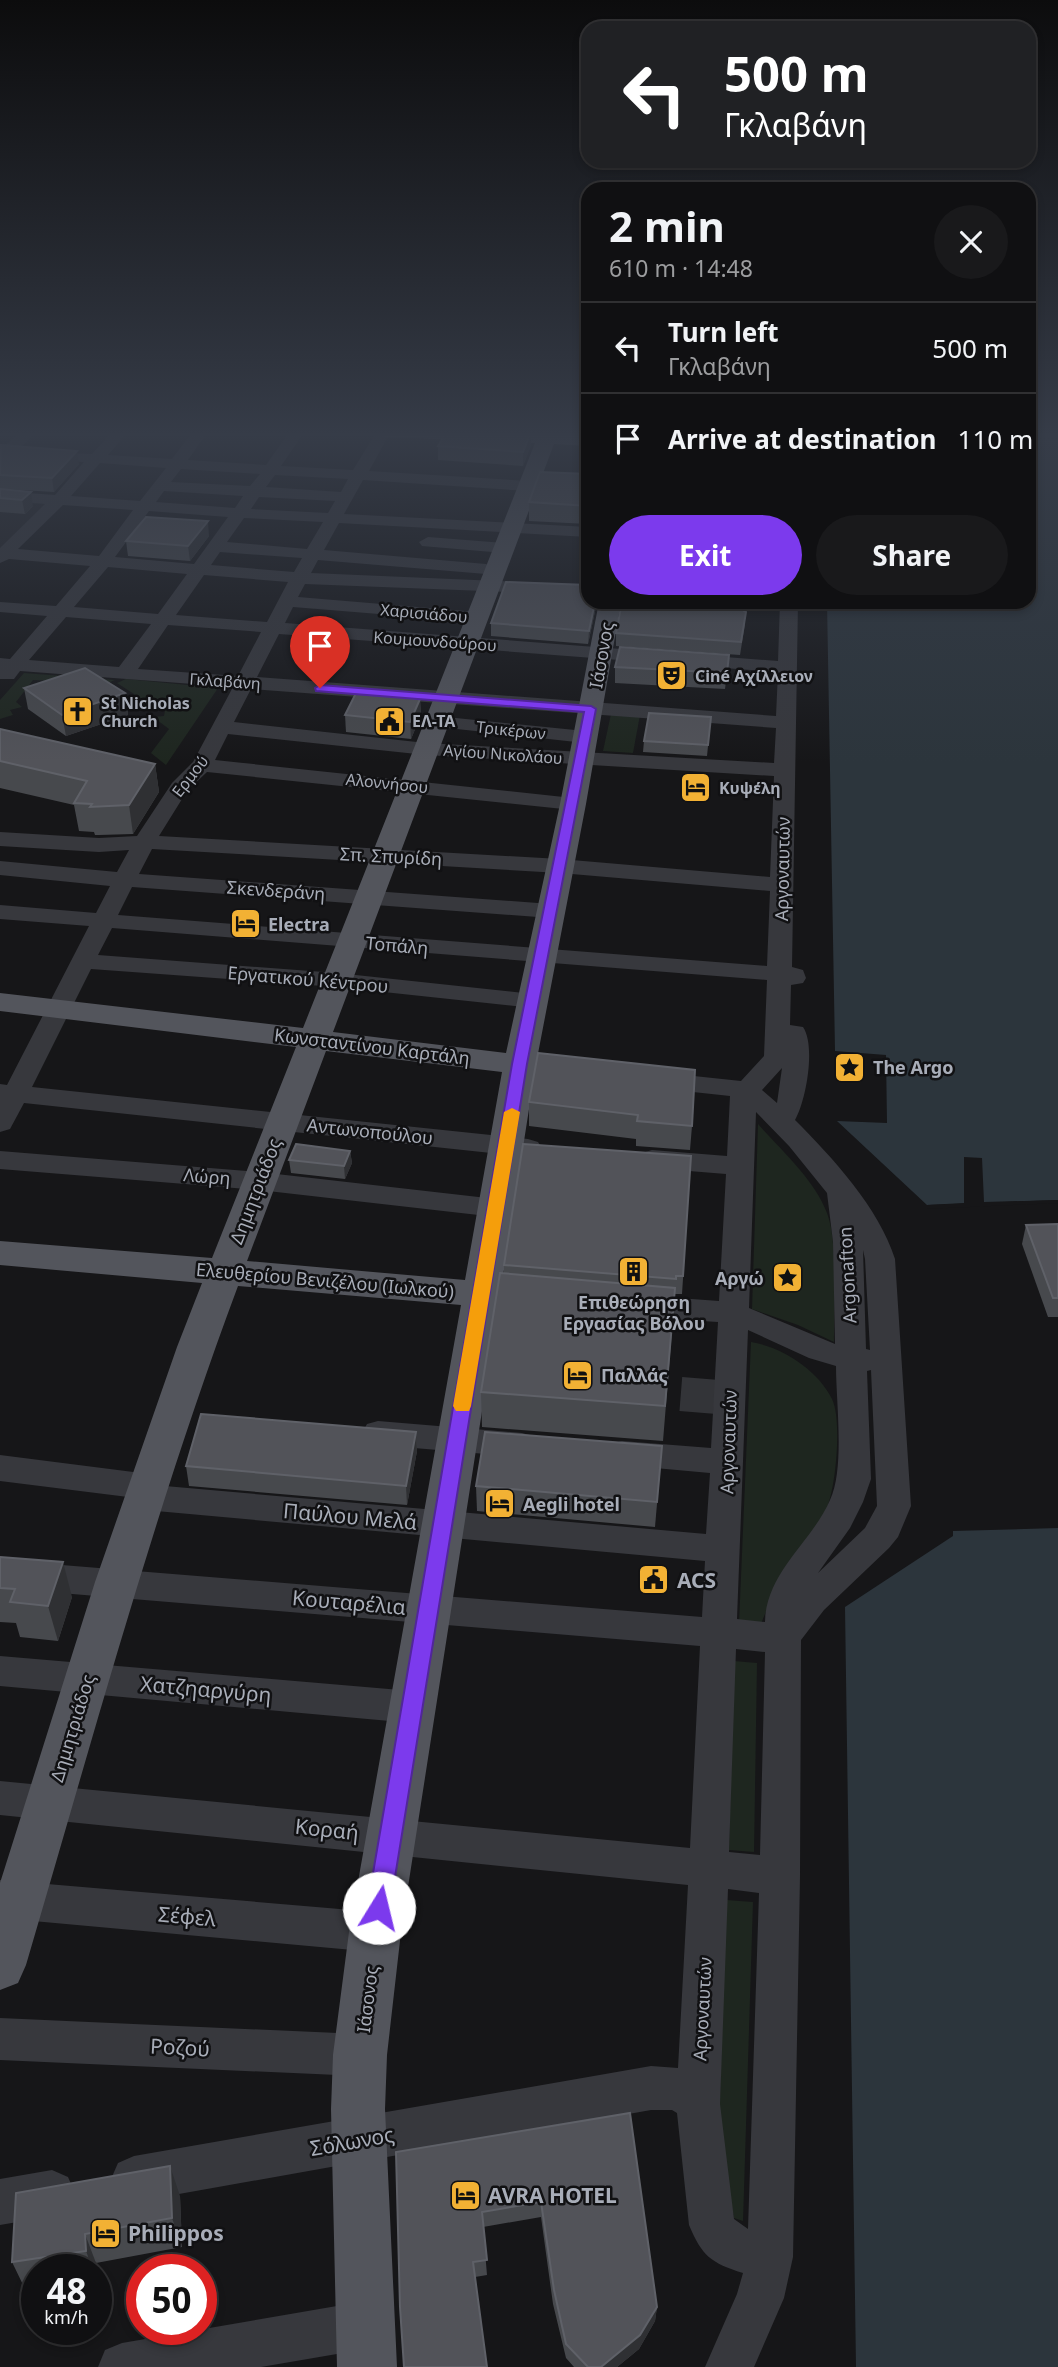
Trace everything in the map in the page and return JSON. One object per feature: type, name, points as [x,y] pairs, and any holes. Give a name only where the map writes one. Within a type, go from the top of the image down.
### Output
[{"type":"main road","name":"Δημητριάδος","points":[[0,1965],[10,1900],[50,1802],[147,1492],[189,1417],[224,1272],[507,541]]},
{"type":"main road","name":"Ιάσονος","points":[[367,2346],[358,2140],[360,2055],[374,1932],[457,1439],[494,1295],[496,1208],[507,1146],[533,1065],[533,1001],[609,609]]},
{"type":"main road","name":"Κωνσταντίνου Καρτάλη","points":[[0,1002],[533,1065]]},
{"type":"main road","name":"Ελευθερίου Βενιζέλου (Ιωλκού)","points":[[0,1252],[494,1295]]},
{"type":"street","points":[[1,555],[15,541]]},
{"type":"street","points":[[0,683],[8,664],[62,612],[118,541]]},
{"type":"street","points":[[125,673],[219,541]]},
{"type":"street","name":"Ερμού","points":[[0,1123],[7,1093],[58,1009],[144,842],[179,787],[202,765],[320,541]]},
{"type":"street","points":[[216,546],[313,554],[581,589]]},
{"type":"street","points":[[1,555],[299,578],[492,578]]},
{"type":"street","name":"Χαρισιάδου","points":[[287,601],[477,617]]},
{"type":"street","name":"Κουμουνδούρου","points":[[0,607],[787,667]]},
{"type":"street","name":"Αργοναυτών","points":[[781,1121],[789,1109],[793,1090],[782,885],[789,609]]},
{"type":"street","name":"Γκλαβάνη","points":[[8,664],[245,683],[441,710],[591,709],[786,723]]},
{"type":"street","name":"Τρικέρων","points":[[441,710],[583,748]]},
{"type":"street","name":"Αγίου Νικολάου","points":[[221,727],[426,749],[583,748],[785,770]]},
{"type":"street","name":"Αλοννήσου","points":[[202,765],[573,804]]},
{"type":"street","points":[[153,782],[179,787]]},
{"type":"street","name":"Σπ. Σπυρίδη","points":[[0,839],[99,845],[144,842],[385,855],[560,866],[782,885]]},
{"type":"street","name":"Σκενδεράνη","points":[[0,867],[124,880],[551,911]]},
{"type":"street","name":"Τοπάλη","points":[[0,912],[351,942],[786,974]]},
{"type":"street","name":"Εργατικού Κέντρου","points":[[83,961],[337,980],[533,1001]]},
{"type":"street","name":"Αργοναυτών","points":[[770,2257],[718,2240],[712,2225],[698,2104],[745,1090],[777,1057],[786,974]]},
{"type":"street","points":[[626,1076],[745,1090],[781,1121],[819,1161],[841,1192],[859,1211],[872,1234],[878,1252],[887,1360],[894,1506],[877,1538],[812,1600],[781,1638]]},
{"type":"street","name":"Αντωνοπούλου","points":[[7,1093],[548,1150]]},
{"type":"street","points":[[630,1157],[740,1166]]},
{"type":"street","name":"Λώρη","points":[[0,1160],[259,1181],[496,1208]]},
{"type":"street","name":"Argonafton","points":[[729,2367],[760,2298],[770,2257],[780,1876],[781,1638],[785,1598],[845,1505],[854,1479],[848,1242],[841,1192]]},
{"type":"street","points":[[613,1304],[733,1315],[764,1324],[821,1352],[850,1359],[887,1360]]},
{"type":"street","points":[[345,1430],[550,1447]]},
{"type":"street","points":[[590,1450],[727,1461]]},
{"type":"street","name":"Παύλου Μελά","points":[[0,1468],[147,1492],[443,1524],[723,1549]]},
{"type":"street","name":"Κουταρέλια","points":[[0,1574],[781,1638]]},
{"type":"street","name":"Χατζηαργύρη","points":[[0,1671],[412,1707]]},
{"type":"street","name":"Κοραή","points":[[0,1798],[780,1876]]},
{"type":"street","name":"Σέφελ","points":[[10,1900],[374,1932]]},
{"type":"street","name":"Ροζού","points":[[0,2039],[360,2055]]},
{"type":"street","name":"Σόλωνος","points":[[0,2202],[651,2088],[671,2087],[688,2092],[698,2104]]},
{"type":"street","points":[[122,2367],[367,2346]]},
{"type":"shaded area","points":[[0,541],[9,541],[0,550]]},
{"type":"shaded area","points":[[1036,541],[1058,541],[1058,1200],[927,1205],[837,1121],[887,1123],[886,1055],[835,1051],[827,609],[1036,609]]},
{"type":"shaded area","points":[[24,673],[115,680],[105,684],[33,680],[16,702],[22,707],[10,710],[13,715],[0,719],[0,700]]},
{"type":"shaded area","points":[[126,679],[218,688],[166,765],[151,753],[169,729],[153,717],[164,716],[166,705],[151,705],[117,683]]},
{"type":"shaded area","points":[[611,714],[640,715],[633,753],[603,751]]},
{"type":"shaded area","points":[[758,1124],[806,1177],[827,1213],[834,1258],[834,1342],[798,1325],[752,1309]]},
{"type":"shaded area","points":[[751,1342],[787,1355],[818,1379],[832,1399],[837,1421],[835,1467],[828,1505],[822,1520],[766,1611],[760,1627],[739,1624]]},
{"type":"shaded area","points":[[1058,1528],[1058,2367],[856,2367],[845,1607],[953,1536],[953,1531]]},
{"type":"shaded area","points":[[734,1661],[757,1663],[754,1852],[729,1850]]},
{"type":"shaded area","points":[[726,1900],[753,1902],[743,2221],[734,2218],[719,2131]]},
{"type":"pier","points":[[964,1157],[982,1158],[984,1202],[1058,1200],[1058,1203],[927,1209],[927,1205],[964,1203]]},
{"type":"building","points":[[132,541],[192,541],[188,546]]},
{"type":"building","points":[[506,582],[581,585],[581,609],[594,609],[589,631],[491,623]]},
{"type":"building","points":[[621,609],[744,609],[746,612],[741,642],[616,633]]},
{"type":"building","points":[[620,647],[729,655],[727,673],[615,667]]},
{"type":"building","points":[[85,668],[125,693],[62,715],[24,688]]},
{"type":"building","points":[[356,693],[420,699],[410,722],[345,715]]},
{"type":"building","points":[[649,713],[711,717],[708,745],[644,741]]},
{"type":"building","points":[[0,729],[155,764],[129,805],[90,807],[92,804],[74,803],[87,781],[0,761]]},
{"type":"building","points":[[538,1053],[695,1070],[692,1126],[637,1121],[638,1115],[529,1102]]},
{"type":"building","points":[[296,1144],[350,1151],[344,1166],[289,1160]]},
{"type":"building","points":[[523,1144],[691,1156],[683,1276],[676,1276],[676,1279],[504,1265]]},
{"type":"building","points":[[1058,1224],[1058,1298],[1053,1298],[1026,1225]]},
{"type":"building","name":"Παλλάς","points":[[500,1273],[675,1288],[665,1406],[481,1392]]},
{"type":"building","points":[[201,1414],[416,1432],[406,1486],[186,1466]]},
{"type":"building","points":[[485,1432],[662,1446],[657,1502],[476,1486]]},
{"type":"building","points":[[0,1557],[63,1562],[48,1606],[10,1602],[15,1589],[0,1588]]},
{"type":"building","points":[[630,2113],[657,2307],[640,2335],[601,2367],[588,2367],[566,2344],[554,2290],[541,2202],[482,2212],[487,2260],[473,2262],[487,2367],[404,2367],[396,2152]]},
{"type":"building","points":[[170,2166],[172,2218],[85,2234],[86,2251],[21,2254],[21,2261],[12,2262],[16,2193]]},
{"type":"tunnel","points":[[630,1390],[730,1398]]},
{"type":"slow traffic","points":[[462,1406],[512,1112]]},
{"type":"place","name":"Ciné Αχίλλειον","points":[[672,676]]},
{"type":"place","name":"St Nicholas Church","points":[[78,712]]},
{"type":"place","name":"ΕΛ-ΤΑ","points":[[389,721]]},
{"type":"place","name":"Κυψέλη","points":[[696,788]]},
{"type":"place","name":"Electra","points":[[245,924]]},
{"type":"place","name":"The Argo","points":[[850,1067]]},
{"type":"place","name":"Επιθεώρηση Εργασίας Βόλου","points":[[634,1272]]},
{"type":"place","name":"Αργώ","points":[[787,1278]]},
{"type":"place","name":"Παλλάς","points":[[578,1375]]},
{"type":"place","name":"Aegli hotel","points":[[500,1504]]},
{"type":"place","name":"ACS","points":[[654,1580]]},
{"type":"place","name":"AVRA HOTEL","points":[[465,2195]]},
{"type":"place","name":"Philippos","points":[[105,2233]]},
{"type":"route","points":[[320,688],[591,709],[520,1064],[379,1908]]}]
